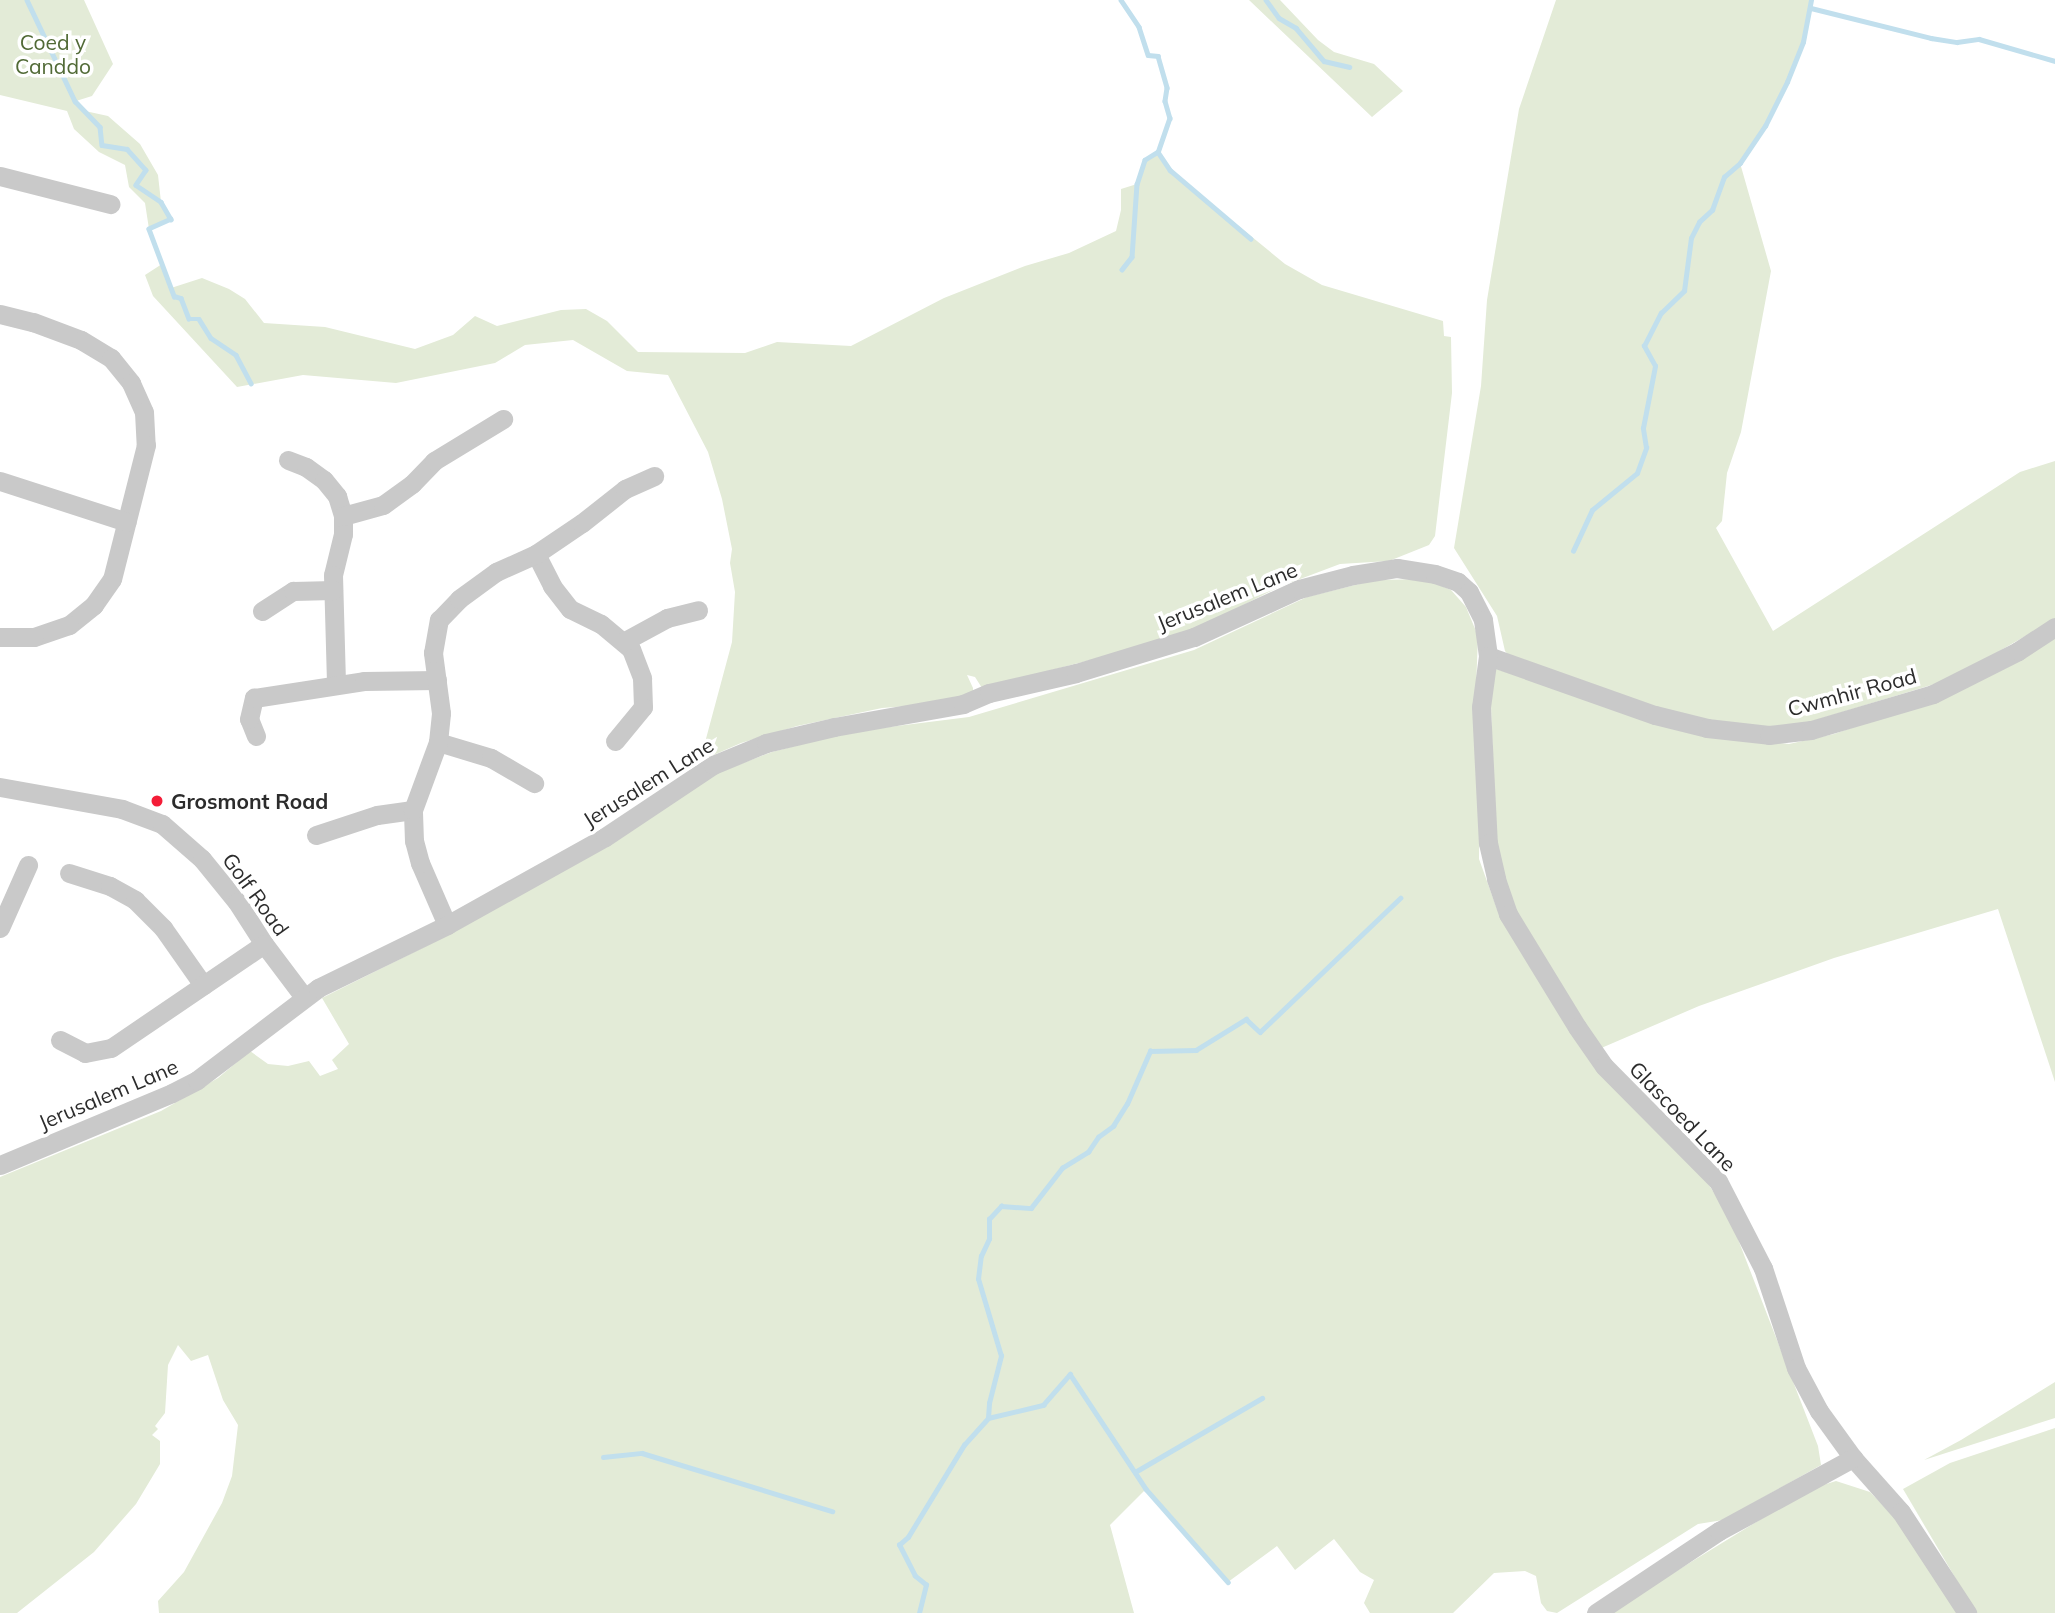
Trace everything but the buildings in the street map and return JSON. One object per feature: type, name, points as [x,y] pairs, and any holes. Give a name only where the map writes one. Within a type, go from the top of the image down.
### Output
[{"type":"street","points":[[0,176],[110,204]]},
{"type":"street","points":[[0,314],[33,321],[81,340],[111,358],[131,383],[144,412],[146,445],[112,579],[94,605],[69,625],[34,638],[0,637]]},
{"type":"street","points":[[343,516],[383,505],[412,484],[434,461],[503,419]]},
{"type":"street","points":[[288,460],[306,467],[324,480],[338,496],[343,516],[333,590],[336,685]]},
{"type":"street","points":[[447,925],[420,863],[414,841],[413,810],[438,742],[441,713],[433,653],[439,620],[459,599],[496,572],[536,554],[625,489],[654,476]]},
{"type":"street","points":[[0,481],[127,522]]},
{"type":"street","points":[[536,554],[552,586],[570,609],[601,624],[631,649],[642,678],[643,707],[615,741]]},
{"type":"street","name":"Jerusalem Lane","points":[[0,1165],[172,1093],[240,1049],[304,997],[447,925],[605,837],[713,765],[766,743],[834,727],[963,704],[989,693],[1088,669],[1194,637],[1299,589],[1353,575],[1397,568],[1458,582],[1469,592],[1483,620],[1488,656]]},
{"type":"street","points":[[262,611],[293,591],[333,590]]},
{"type":"street","points":[[623,642],[667,618],[698,610]]},
{"type":"street","name":"Cwmhir Road","points":[[1488,656],[1655,715],[1707,728],[1769,734],[1811,730],[1933,694],[2018,651],[2055,627]]},
{"type":"street","name":"Glascoed Lane","points":[[1488,656],[1481,707],[1488,844],[1508,914],[1604,1066],[1718,1181],[1763,1268],[1796,1368],[1819,1411],[1853,1458],[1901,1512],[1967,1613]]},
{"type":"street","points":[[256,736],[249,719],[254,698],[336,685],[437,680]]},
{"type":"street","points":[[438,742],[491,758],[534,783]]},
{"type":"street","name":"Golf Road","points":[[0,787],[122,809],[162,824],[202,859],[237,902],[264,944],[304,997]]},
{"type":"street","points":[[316,835],[377,815],[413,810]]},
{"type":"street","points":[[0,928],[28,864]]},
{"type":"street","points":[[69,873],[110,886],[135,900],[163,928],[203,985]]},
{"type":"street","points":[[60,1040],[85,1053],[111,1048],[264,944]]},
{"type":"street","points":[[1596,1613],[1719,1531],[1853,1458]]},
{"type":"green space","name":"Coed y Canddo","points":[[0,0],[84,0],[113,64],[92,96],[76,101],[85,111],[108,116],[140,144],[158,175],[161,202],[171,219],[149,229],[145,203],[129,187],[125,165],[99,152],[74,129],[67,111],[0,95]]},
{"type":"green space","points":[[1249,0],[1280,0],[1318,40],[1334,52],[1374,64],[1403,91],[1372,117]]},
{"type":"green space","points":[[1556,0],[1811,0],[1803,42],[1787,82],[1765,126],[1740,163],[1771,271],[1741,432],[1727,473],[1722,521],[1716,528],[1773,631],[2020,472],[2055,461],[2055,619],[1951,679],[1803,724],[1741,728],[1643,706],[1511,658],[1505,651],[1497,616],[1454,548],[1481,386],[1487,300],[1519,109]]},
{"type":"green space","points":[[1158,152],[1170,170],[1285,264],[1322,285],[1443,321],[1444,336],[1451,337],[1452,393],[1435,536],[1429,545],[1389,561],[1340,564],[1279,587],[1194,630],[1152,644],[982,688],[975,677],[967,675],[973,695],[934,704],[882,708],[797,726],[741,743],[700,761],[732,642],[735,592],[730,563],[732,549],[722,499],[708,452],[668,375],[627,371],[573,340],[525,345],[495,363],[396,383],[303,375],[237,387],[153,296],[145,275],[162,264],[171,288],[202,278],[245,299],[264,323],[325,327],[415,349],[453,335],[475,316],[497,326],[561,310],[586,309],[607,321],[638,352],[745,353],[777,342],[851,346],[944,298],[1025,266],[1069,253],[1116,231],[1121,210],[1121,189],[1137,184],[1145,160]]},
{"type":"green space","points":[[1425,579],[1451,590],[1466,607],[1478,636],[1475,714],[1480,763],[1479,859],[1497,909],[1544,988],[1707,1182],[1729,1216],[1818,1446],[1821,1465],[1723,1520],[1698,1524],[1557,1613],[1547,1611],[1541,1603],[1536,1576],[1525,1571],[1494,1573],[1453,1613],[1370,1613],[1364,1603],[1374,1580],[1360,1572],[1334,1539],[1295,1570],[1277,1546],[1228,1582],[1146,1489],[1110,1525],[1134,1613],[159,1613],[158,1601],[184,1572],[222,1503],[232,1476],[238,1425],[223,1400],[208,1355],[191,1361],[178,1345],[168,1365],[165,1413],[155,1426],[158,1429],[152,1435],[160,1441],[160,1464],[136,1504],[94,1552],[17,1613],[0,1613],[0,1177],[161,1111],[218,1078],[250,1051],[268,1064],[288,1066],[309,1061],[320,1076],[338,1069],[332,1060],[349,1044],[322,998],[434,942],[696,781],[772,752],[849,732],[969,717],[1194,650],[1307,597],[1375,580]]},
{"type":"green space","points":[[2055,633],[2055,1082],[1998,909],[1834,958],[1699,1006],[1599,1049],[1518,915],[1496,857],[1490,675],[1496,669],[1735,738],[1789,744],[1834,734],[1934,699],[2008,667]]},
{"type":"green space","points":[[2055,1382],[2055,1418],[1924,1460],[1961,1440]]},
{"type":"green space","points":[[2055,1428],[2055,1613],[1976,1613],[1903,1489],[1950,1463]]},
{"type":"green space","points":[[1836,1481],[1870,1492],[1897,1520],[1957,1613],[1608,1613],[1810,1489]]},
{"type":"waterway","points":[[27,0],[75,101],[100,127],[102,145],[127,149],[146,170],[136,185],[161,202],[171,219],[149,229],[174,296],[181,298],[189,319],[199,319],[211,338],[236,355],[251,383]]},
{"type":"waterway","points":[[1121,0],[1139,27],[1148,55],[1158,56],[1167,88],[1165,101],[1170,118],[1158,152],[1145,160],[1137,184],[1132,257],[1122,270]]},
{"type":"waterway","points":[[1266,0],[1279,18],[1296,28],[1324,61],[1349,67]]},
{"type":"waterway","points":[[1573,551],[1592,510],[1637,473],[1646,448],[1643,428],[1655,366],[1644,346],[1661,313],[1684,291],[1691,238],[1699,222],[1712,210],[1724,177],[1740,163],[1765,126],[1787,82],[1803,42],[1811,0]]},
{"type":"waterway","points":[[1811,8],[1931,38],[1957,42],[1979,39],[2055,61]]},
{"type":"waterway","points":[[1158,152],[1170,170],[1251,239]]},
{"type":"waterway","points":[[919,1613],[926,1585],[915,1576],[899,1545],[908,1537],[964,1445],[988,1418],[1001,1356],[978,1279],[981,1256],[989,1239],[989,1219],[1001,1206],[1031,1208],[1062,1168],[1088,1152],[1098,1137],[1113,1126],[1127,1104],[1150,1051],[1196,1050],[1246,1019],[1260,1032],[1400,898]]},
{"type":"waterway","points":[[988,1418],[1043,1405],[1070,1374],[1146,1489],[1228,1582]]},
{"type":"waterway","points":[[1135,1472],[1262,1398]]},
{"type":"waterway","points":[[603,1457],[642,1453],[832,1511]]},
{"type":"place","name":"Grosmont Road","points":[[157,801]]}]
